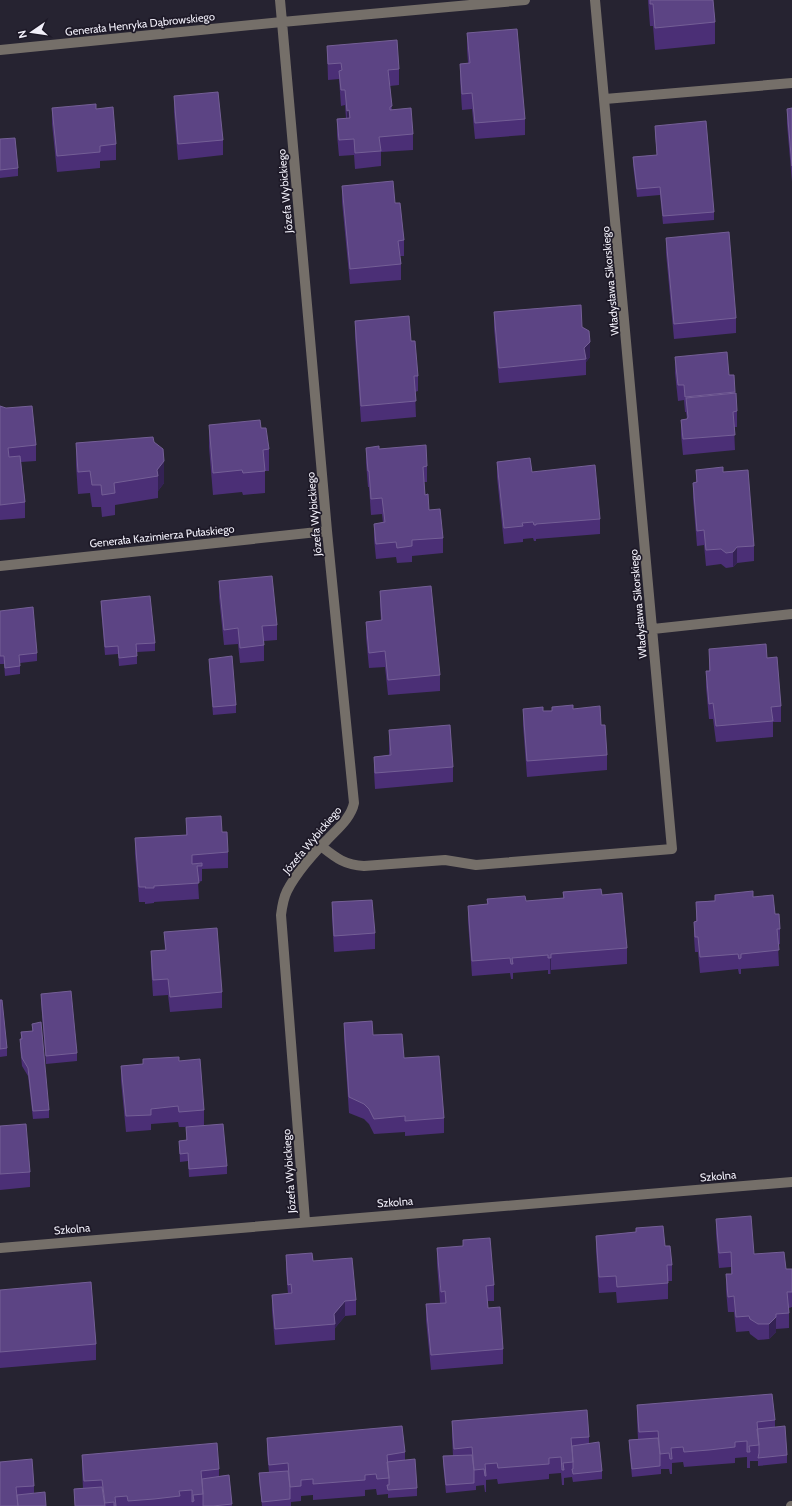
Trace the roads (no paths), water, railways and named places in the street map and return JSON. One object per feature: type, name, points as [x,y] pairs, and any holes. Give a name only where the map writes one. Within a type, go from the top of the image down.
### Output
[{"type":"street","points":[[280,0],[282,22],[525,0]]},
{"type":"street","name":"Władysława Sikorskiego","points":[[321,846],[345,862],[364,866],[444,860],[476,865],[672,849],[596,0]]},
{"type":"street","name":"Generała Henryka Dąbrowskiego","points":[[0,50],[282,22]]},
{"type":"street","name":"Józefa Wybickiego","points":[[282,22],[327,531],[354,803],[352,810],[344,822],[321,846],[291,883],[283,902],[281,915],[305,1221]]},
{"type":"street","points":[[605,99],[792,83]]},
{"type":"street","name":"Generała Kazimierza Pułaskiego","points":[[0,566],[327,531]]},
{"type":"street","points":[[653,629],[792,614]]},
{"type":"street","name":"Szkolna","points":[[0,1248],[305,1221],[572,1201],[792,1182]]}]
